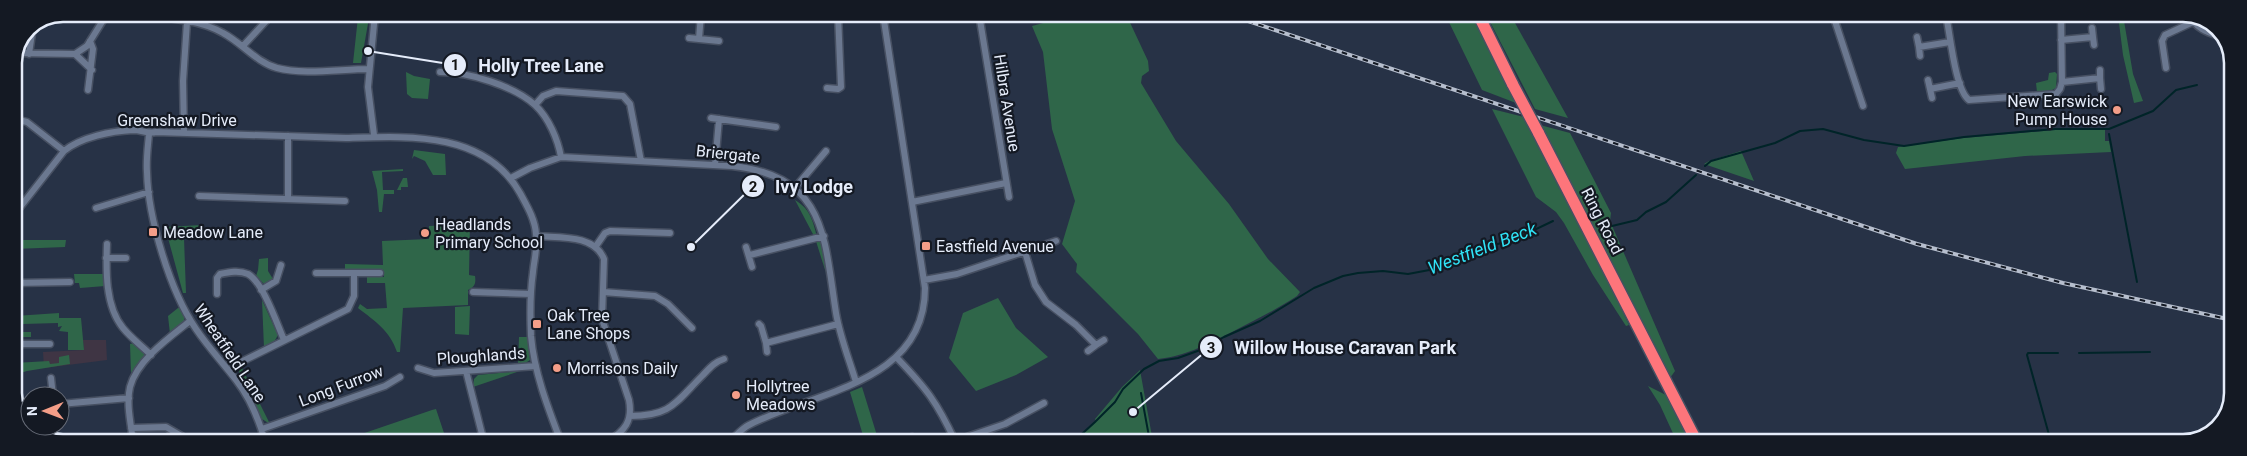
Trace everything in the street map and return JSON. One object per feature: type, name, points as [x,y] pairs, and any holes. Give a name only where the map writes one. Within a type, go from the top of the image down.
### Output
[{"type":"highway","name":"Ring Road","points":[[1482,22],[1693,434]]},
{"type":"street","points":[[24,54],[75,54],[90,41],[102,22]]},
{"type":"street","points":[[184,133],[183,81],[187,22],[209,26],[272,66],[288,70],[368,69]]},
{"type":"street","points":[[243,46],[266,22]]},
{"type":"street","points":[[374,22],[368,69],[369,97],[374,135]]},
{"type":"street","points":[[699,39],[700,22]]},
{"type":"street","points":[[827,88],[838,89],[841,87],[838,22]]},
{"type":"street","points":[[738,434],[750,424],[856,382],[881,370],[897,358],[910,342],[919,324],[925,298],[924,280],[884,22]]},
{"type":"street","name":"Hilbra Avenue","points":[[980,22],[1009,197]]},
{"type":"street","points":[[1836,22],[1863,106]]},
{"type":"street","points":[[1947,22],[1962,93],[1969,100],[2056,94],[2062,82],[2061,22]]},
{"type":"street","points":[[2166,68],[2162,40],[2165,35],[2185,22]]},
{"type":"street","points":[[2092,28],[2094,45]]},
{"type":"street","points":[[1917,37],[1920,56]]},
{"type":"street","points":[[2061,40],[2093,37]]},
{"type":"street","points":[[689,38],[719,41]]},
{"type":"street","points":[[29,54],[31,39]]},
{"type":"street","points":[[88,90],[92,70],[93,48],[90,41]]},
{"type":"street","points":[[1919,47],[1950,42]]},
{"type":"street","points":[[75,54],[92,70]]},
{"type":"street","points":[[2100,70],[2102,89]]},
{"type":"street","points":[[440,72],[460,74],[492,82],[535,105],[554,135],[561,157]]},
{"type":"street","points":[[2062,82],[2100,78]]},
{"type":"street","points":[[1928,80],[1932,98]]},
{"type":"street","points":[[1930,90],[1960,83]]},
{"type":"street","points":[[535,105],[543,96],[556,91],[623,96],[630,104],[641,161]]},
{"type":"street","points":[[711,118],[776,127]]},
{"type":"street","points":[[715,165],[719,119]]},
{"type":"street","points":[[22,121],[27,122],[64,151]]},
{"type":"street","name":"Greenshaw Drive","points":[[22,204],[64,151],[75,144],[132,130],[149,134],[156,132],[346,138],[374,135],[440,140],[467,147],[494,164],[511,178]]},
{"type":"street","name":"Wheatfield Lane","points":[[149,134],[146,169],[149,192],[167,266],[182,306],[190,321],[245,393],[263,434]]},
{"type":"street","points":[[288,136],[288,198]]},
{"type":"street","points":[[794,189],[826,151]]},
{"type":"street","name":"Briergate","points":[[511,178],[545,161],[561,157],[715,165],[760,170],[778,177],[794,189],[812,209],[824,236],[838,324],[856,382]]},
{"type":"street","points":[[511,178],[528,207],[537,236],[531,294],[532,338],[536,366],[558,434]]},
{"type":"street","points":[[912,202],[1006,183]]},
{"type":"street","points":[[96,208],[149,192]]},
{"type":"street","points":[[199,196],[219,199],[288,198],[341,203]]},
{"type":"street","points":[[596,246],[605,233],[610,231],[670,234]]},
{"type":"street","points":[[537,236],[581,240],[596,246],[604,259],[602,319],[629,400],[630,416],[624,430],[619,434]]},
{"type":"street","points":[[750,255],[824,236]]},
{"type":"street","points":[[924,280],[957,274],[1056,240]]},
{"type":"street","points":[[107,244],[106,258],[109,290],[116,316],[122,326],[151,355]]},
{"type":"street","points":[[746,246],[752,267]]},
{"type":"street","points":[[1025,252],[1035,284],[1046,302],[1076,324],[1096,345]]},
{"type":"street","points":[[106,258],[126,258]]},
{"type":"street","points":[[261,290],[276,280],[281,265]]},
{"type":"street","points":[[218,294],[216,278],[220,274],[228,272],[246,273],[252,277],[261,290],[284,340]]},
{"type":"street","points":[[316,273],[380,273]]},
{"type":"street","points":[[229,371],[240,363],[284,340],[348,309],[354,296],[354,273]]},
{"type":"street","points":[[23,283],[70,282]]},
{"type":"street","points":[[473,292],[531,294]]},
{"type":"street","points":[[603,292],[655,296],[668,304],[692,328]]},
{"type":"street","points":[[132,434],[129,398],[133,377],[151,355],[190,321]]},
{"type":"street","points":[[759,324],[766,343],[767,352]]},
{"type":"street","points":[[766,343],[838,324]]},
{"type":"street","points":[[1088,351],[1104,340]]},
{"type":"street","points":[[23,344],[50,344]]},
{"type":"street","points":[[897,358],[931,394],[950,434]]},
{"type":"street","points":[[630,416],[653,416],[662,413],[713,365],[724,359]]},
{"type":"street","name":"Ploughlands","points":[[418,368],[429,373],[536,366]]},
{"type":"street","points":[[466,371],[482,434]]},
{"type":"street","name":"Ploughlands","points":[[426,380],[429,373]]},
{"type":"street","name":"Long Furrow","points":[[262,429],[385,386],[400,377]]},
{"type":"street","points":[[51,378],[51,386]]},
{"type":"street","points":[[70,403],[129,398]]},
{"type":"street","points":[[974,434],[1005,424],[1044,403]]},
{"type":"street","points":[[131,428],[161,426],[176,433]]},
{"type":"shaded area","points":[[83,340],[106,340],[107,360],[44,368],[43,352],[84,350]]},
{"type":"green space","points":[[357,22],[368,22],[361,63],[353,63]]},
{"type":"green space","points":[[1047,22],[1130,22],[1148,61],[1149,71],[1142,76],[1141,83],[1176,141],[1229,204],[1268,259],[1300,292],[1297,296],[1203,346],[1187,353],[1158,359],[1138,334],[1076,272],[1077,264],[1062,244],[1075,201],[1052,129],[1043,52],[1032,26]]},
{"type":"green space","points":[[1449,22],[1475,22],[1516,103],[1482,90]]},
{"type":"green space","points":[[1490,22],[1514,22],[1568,118],[1535,109]]},
{"type":"green space","points":[[2119,22],[2124,22],[2133,74],[2143,101],[2134,103],[2123,55]]},
{"type":"green space","points":[[406,72],[414,76],[430,79],[428,99],[412,98],[407,94]]},
{"type":"green space","points":[[2055,72],[2057,74],[2056,88],[2050,91],[2037,92],[2036,83],[2048,80],[2049,73]]},
{"type":"green space","points":[[1492,109],[1524,117],[1605,274],[1629,325],[1626,326],[1593,275],[1564,223],[1556,212],[1536,197]]},
{"type":"green space","points":[[1540,125],[1570,133],[1611,213],[1610,221],[1675,371],[1670,378]]},
{"type":"green space","points":[[2105,129],[2105,141],[2109,141],[2111,152],[2025,156],[1905,169],[1896,153],[1898,147],[1963,138],[2055,130]]},
{"type":"green space","points":[[414,150],[445,154],[446,175],[433,175],[425,161],[414,156],[412,159]]},
{"type":"green space","points":[[1741,151],[1754,181],[1704,164],[1709,161]]},
{"type":"green space","points":[[403,169],[403,171],[382,172],[383,190],[394,190],[394,194],[384,194],[382,212],[379,212],[377,190],[372,171]]},
{"type":"green space","points":[[403,178],[407,178],[408,187],[401,187],[401,190],[397,190]]},
{"type":"green space","points":[[795,200],[805,208],[813,223],[818,240],[821,240],[826,273],[815,238]]},
{"type":"green space","points":[[470,224],[469,275],[475,276],[475,281],[474,286],[468,290],[468,305],[403,308],[400,352],[397,352],[386,332],[358,308],[360,304],[367,309],[387,308],[385,283],[367,283],[367,277],[384,277],[384,271],[345,270],[345,264],[383,265],[382,241],[429,239],[429,226]]},
{"type":"green space","points":[[202,225],[203,238],[184,238],[186,293],[183,293],[165,227]]},
{"type":"green space","points":[[23,240],[66,240],[65,247],[23,249]]},
{"type":"green space","points":[[268,258],[268,271],[273,279],[269,285],[263,283],[256,276],[259,259]]},
{"type":"green space","points":[[74,274],[103,274],[105,286],[80,288],[79,283],[75,283]]},
{"type":"green space","points":[[998,298],[1016,328],[1048,357],[1016,375],[976,391],[949,358],[963,313]]},
{"type":"green space","points":[[262,300],[278,335],[274,342],[264,348]]},
{"type":"green space","points":[[470,306],[469,335],[455,334],[455,307]]},
{"type":"green space","points":[[178,308],[181,308],[184,315],[184,322],[170,334],[168,316]]},
{"type":"green space","points":[[59,313],[59,318],[81,318],[84,350],[68,350],[68,332],[59,331],[62,326],[58,327],[58,323],[23,324],[23,332],[31,332],[31,337],[23,337],[23,315]]},
{"type":"green space","points":[[519,337],[528,337],[530,360],[524,364],[518,364]]},
{"type":"green space","points":[[134,343],[144,353],[145,359],[139,362],[131,373],[130,344]]},
{"type":"green space","points":[[69,355],[70,364],[23,372],[23,362],[49,361],[50,364],[59,363],[59,357]]},
{"type":"green space","points":[[240,367],[270,424],[262,419],[250,394],[238,377]]},
{"type":"green space","points":[[1140,370],[1152,434],[1083,434],[1096,422],[1095,419],[1122,387]]},
{"type":"green space","points":[[520,371],[473,387],[474,379],[478,375]]},
{"type":"green space","points":[[1648,386],[1666,395],[1687,434],[1673,434],[1660,405]]},
{"type":"green space","points":[[862,387],[877,434],[863,434],[850,392]]},
{"type":"green space","points":[[436,409],[444,434],[362,434]]},
{"type":"waterway","name":"Westfield Beck","points":[[1705,166],[1711,161],[1775,143],[1800,131],[1823,129],[1864,140],[1904,146],[1964,137],[2055,129],[2109,129],[2153,111],[2176,90],[2197,85]]},
{"type":"waterway","points":[[2109,134],[2137,282]]},
{"type":"waterway","name":"Westfield Beck","points":[[1612,226],[1637,220],[1646,212],[1666,202],[1696,175]]},
{"type":"waterway","name":"Westfield Beck","points":[[1082,434],[1115,402],[1123,389],[1144,369],[1159,361],[1178,358],[1203,349],[1224,337],[1260,321],[1314,288],[1343,276],[1358,273],[1383,271],[1408,274],[1440,268],[1459,262],[1490,246],[1513,240],[1553,221]]},
{"type":"waterway","points":[[2079,353],[2150,352]]},
{"type":"waterway","points":[[2049,434],[2027,355],[2028,353],[2058,353]]},
{"type":"waterway","points":[[1141,393],[1149,434]]},
{"type":"railway","points":[[1251,22],[1917,244],[2063,283],[2224,318]]},
{"type":"place","name":"Holly Tree Lane","points":[[368,51]]},
{"type":"place","name":"New Earswick Pump House","points":[[2117,110]]},
{"type":"place","name":"Meadow Lane","points":[[153,232]]},
{"type":"place","name":"Headlands Primary School","points":[[425,233]]},
{"type":"place","name":"Eastfield Avenue","points":[[926,246]]},
{"type":"place","name":"Ivy Lodge","points":[[691,247]]},
{"type":"place","name":"Oak Tree Lane Shops","points":[[537,324]]},
{"type":"place","name":"Morrisons Daily","points":[[557,368]]},
{"type":"place","name":"Hollytree Meadows","points":[[736,395]]},
{"type":"place","name":"Willow House Caravan Park","points":[[1133,412]]}]
